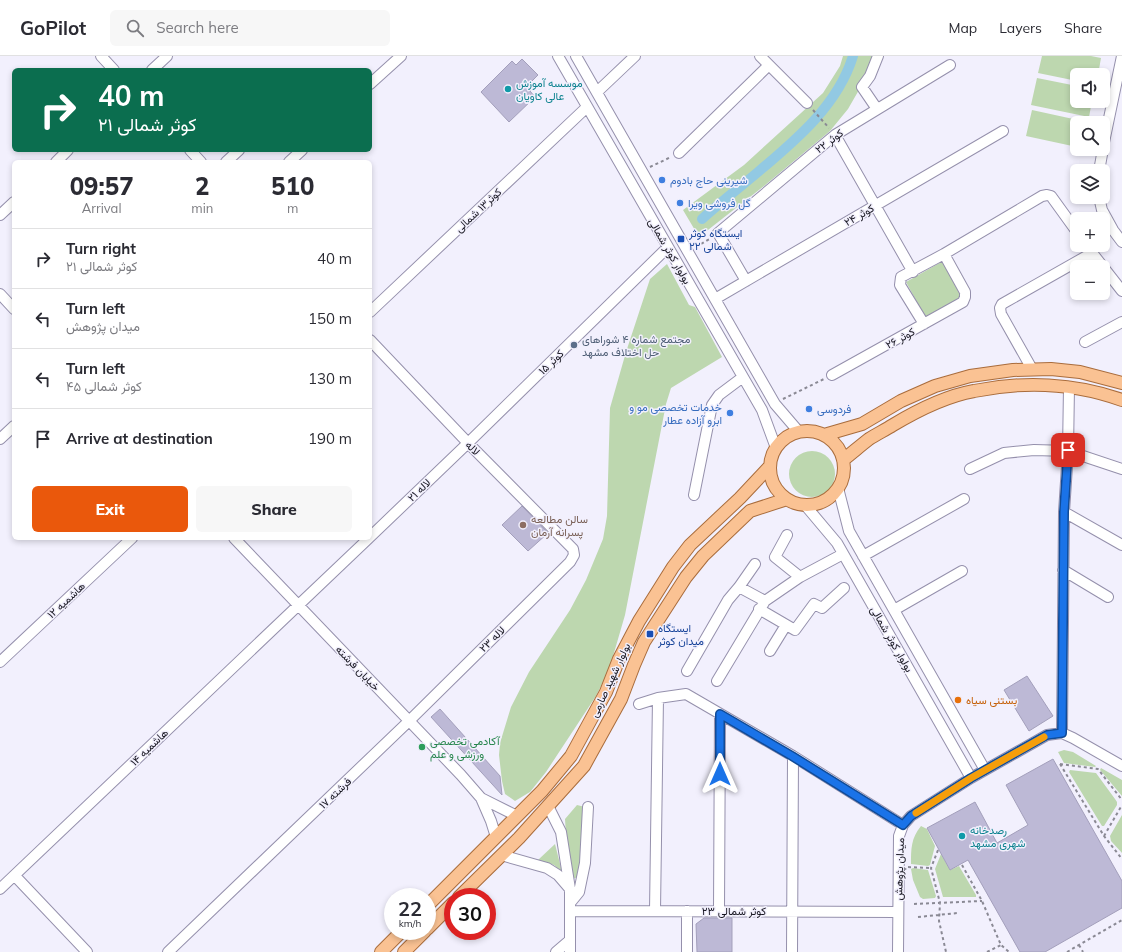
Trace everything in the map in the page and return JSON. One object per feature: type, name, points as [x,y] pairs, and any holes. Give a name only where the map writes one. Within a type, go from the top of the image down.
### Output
[{"type":"main road","points":[[824,435],[862,424],[901,401],[935,386],[970,376],[1032,369],[1080,372],[1122,383]]},
{"type":"main road","points":[[843,460],[870,438],[908,416],[947,399],[974,391],[1015,386],[1050,385],[1069,387],[1122,400]]},
{"type":"main road","points":[[812,431],[824,435],[834,442],[843,460],[844,470],[842,479],[832,496],[824,501],[815,504],[796,504],[780,493],[774,485],[770,466],[772,457],[782,440],[790,435],[799,432],[812,431]]},
{"type":"main road","name":"بولوار شهید صارمی","points":[[436,897],[542,791],[571,756],[606,692],[619,659],[639,621],[673,567],[690,545],[740,498],[770,466]]},
{"type":"main road","name":"بولوار شهید صارمی","points":[[468,888],[548,806],[584,766],[621,699],[644,642],[686,577],[702,556],[750,511],[787,499]]},
{"type":"main road","points":[[436,920],[444,912]]},
{"type":"main road","points":[[381,952],[393,940]]},
{"type":"main road","points":[[404,952],[416,940]]},
{"type":"street","points":[[101,56],[112,68]]},
{"type":"street","points":[[154,68],[167,56]]},
{"type":"street","points":[[372,82],[401,56]]},
{"type":"street","name":"بولوار کوثر شمالی","points":[[558,56],[762,410],[776,448]]},
{"type":"street","name":"بولوار کوثر شمالی","points":[[576,56],[775,404],[799,432]]},
{"type":"street","points":[[597,92],[635,56]]},
{"type":"street","points":[[760,56],[807,103]]},
{"type":"street","points":[[877,109],[862,87],[870,76],[878,56]]},
{"type":"street","points":[[1110,116],[1122,56]]},
{"type":"street","points":[[680,153],[769,64]]},
{"type":"street","name":"کوثر ۲۲","points":[[718,233],[835,135],[950,65]]},
{"type":"street","name":"کوثر۱۳ شمالی","points":[[372,310],[587,107]]},
{"type":"street","name":"کوثر ۲۴","points":[[715,298],[1003,131]]},
{"type":"street","points":[[835,135],[913,272]]},
{"type":"street","points":[[58,160],[66,152]]},
{"type":"street","points":[[192,152],[199,160]]},
{"type":"street","points":[[228,160],[237,152]]},
{"type":"street","points":[[291,160],[300,152]]},
{"type":"street","points":[[924,324],[900,284],[901,278],[1042,196],[1051,196],[1070,222]]},
{"type":"street","points":[[0,215],[12,204]]},
{"type":"street","points":[[1101,204],[1102,210],[1122,242]]},
{"type":"street","points":[[718,233],[746,281]]},
{"type":"street","name":"کوثر ۱۵","points":[[468,444],[668,247]]},
{"type":"street","points":[[1032,369],[1001,314],[1000,308],[1002,304],[1084,252]]},
{"type":"street","points":[[1091,252],[1122,291]]},
{"type":"street","name":"کوثر ۲۶","points":[[832,375],[963,302],[965,292],[944,254]]},
{"type":"street","points":[[0,294],[12,307]]},
{"type":"street","points":[[1085,342],[1122,322]]},
{"type":"street","name":"لاله","points":[[372,342],[468,444],[573,549],[574,555]]},
{"type":"street","points":[[694,495],[712,405],[719,395],[743,377]]},
{"type":"street","points":[[1069,387],[1068,450],[1064,512],[1062,733],[1074,738],[1122,766]]},
{"type":"street","points":[[0,439],[12,428]]},
{"type":"street","name":"لاله ۲۱","points":[[372,534],[468,444]]},
{"type":"street","points":[[970,469],[1004,453],[1034,450],[1068,450],[1122,469]]},
{"type":"street","name":"بولوار کوثر شمالی","points":[[838,488],[848,531],[985,770]]},
{"type":"street","points":[[863,556],[964,499]]},
{"type":"street","name":"بولوار کوثر شمالی","points":[[805,505],[837,543],[971,778]]},
{"type":"street","points":[[1064,512],[1122,545]]},
{"type":"street","points":[[787,535],[775,557],[800,577]]},
{"type":"street","name":"هاشمیه ۱۲","points":[[0,662],[130,540]]},
{"type":"street","name":"خیابان فرشته","points":[[236,540],[461,775],[481,798],[496,837]]},
{"type":"street","name":"لاله ۲۱","points":[[298,605],[366,540]]},
{"type":"street","points":[[717,681],[762,605],[800,577],[843,554]]},
{"type":"street","name":"لاله ۲۳","points":[[409,722],[570,562],[574,555]]},
{"type":"street","points":[[687,671],[728,600],[740,587],[755,564]]},
{"type":"street","points":[[1063,570],[1108,597]]},
{"type":"street","points":[[894,610],[962,571]]},
{"type":"street","points":[[740,587],[786,625],[795,630],[814,604],[822,608],[844,588]]},
{"type":"street","name":"هاشمیه ۱۴","points":[[0,889],[298,605]]},
{"type":"street","points":[[770,651],[786,625]]},
{"type":"street","points":[[639,704],[658,698],[686,694],[792,756],[903,825]]},
{"type":"street","points":[[655,911],[658,698]]},
{"type":"street","points":[[719,911],[720,714]]},
{"type":"street","name":"فرشته ۱۷","points":[[168,952],[409,722]]},
{"type":"street","name":"میدان پژوهش","points":[[898,952],[900,867],[899,836],[903,825],[911,816],[971,778],[1047,735],[1062,733]]},
{"type":"street","points":[[792,756],[792,952]]},
{"type":"street","name":"خیابان فرشته","points":[[481,798],[517,816]]},
{"type":"street","points":[[548,806],[561,832],[570,889],[570,952]]},
{"type":"street","points":[[571,907],[579,892],[585,863],[588,807]]},
{"type":"street","points":[[501,855],[547,868],[558,875],[570,889]]},
{"type":"street","points":[[15,876],[86,952]]},
{"type":"street","name":"کوثر شمالی ۲۳","points":[[571,907],[655,911],[898,912]]},
{"type":"street","points":[[687,911],[687,952]]},
{"type":"street","points":[[556,952],[570,940]]},
{"type":"path","points":[[807,103],[835,135]]},
{"type":"path","points":[[642,171],[680,153]]},
{"type":"path","points":[[688,252],[718,233]]},
{"type":"path","points":[[775,404],[832,375]]},
{"type":"path","points":[[1122,800],[1098,769],[1060,764],[1104,836],[1122,859]]},
{"type":"path","points":[[1104,836],[1122,805]]},
{"type":"path","points":[[938,850],[931,868],[940,903],[939,915],[942,938],[946,952]]},
{"type":"path","points":[[962,865],[982,901],[1001,945],[1009,952]]},
{"type":"path","points":[[900,867],[931,868]]},
{"type":"path","points":[[914,904],[982,901]]},
{"type":"path","points":[[918,917],[958,913]]},
{"type":"path","points":[[1067,952],[1122,920]]},
{"type":"path","points":[[987,952],[1001,945]]},
{"type":"path","points":[[990,952],[1001,945]]},
{"type":"path","points":[[1079,945],[1083,952]]},
{"type":"green space","points":[[843,56],[873,56],[867,76],[848,109],[830,131],[764,186],[699,237],[683,210],[744,165],[823,93],[840,66]]},
{"type":"green space","points":[[1042,56],[1091,56],[1101,58],[1099,68],[1070,68],[1070,80],[1038,73]]},
{"type":"green space","points":[[1037,78],[1070,85],[1070,108],[1091,108],[1089,116],[1084,116],[1031,105]]},
{"type":"green space","points":[[1032,110],[1070,118],[1070,145],[1026,136]]},
{"type":"green space","points":[[943,261],[962,297],[925,317],[906,282]]},
{"type":"green space","points":[[667,264],[689,305],[695,307],[722,357],[671,388],[666,404],[625,615],[609,670],[596,696],[546,772],[530,792],[515,801],[505,794],[499,755],[500,743],[511,707],[529,672],[570,610],[586,580],[603,539],[607,516],[610,408],[626,352],[650,279]]},
{"type":"green space","points":[[807,451],[817,451],[825,455],[831,461],[835,469],[835,479],[831,487],[825,493],[817,497],[807,497],[799,493],[793,487],[789,479],[789,469],[793,461],[799,455]]},
{"type":"green space","points":[[1064,750],[1073,752],[1096,766],[1064,763],[1058,752]]},
{"type":"green space","points":[[1101,768],[1122,780],[1122,796],[1100,770]]},
{"type":"green space","points":[[1070,770],[1096,773],[1117,802],[1117,805],[1104,826],[1102,826],[1069,772]]},
{"type":"green space","points":[[577,805],[585,807],[580,876],[573,879],[565,819]]},
{"type":"green space","points":[[1122,815],[1122,853],[1111,841],[1110,836]]},
{"type":"green space","points":[[921,826],[927,829],[935,846],[930,865],[928,866],[911,864],[913,839]]},
{"type":"green space","points":[[555,844],[562,872],[554,865],[538,860]]},
{"type":"green space","points":[[941,854],[950,870],[959,866],[976,897],[943,897],[935,869]]},
{"type":"green space","points":[[911,869],[928,870],[936,896],[935,898],[923,899],[920,897],[913,880]]},
{"type":"building","name":"موسسه آموزش عالی کاویان","points":[[522,59],[538,75],[530,83],[534,87],[530,91],[535,97],[509,122],[481,92],[512,61],[516,65]]},
{"type":"building","name":"سالن مطالعه پسرانه آرمان","points":[[522,506],[548,533],[528,551],[502,525]]},
{"type":"building","points":[[1027,676],[1053,716],[1029,731],[1004,690]]},
{"type":"building","points":[[440,709],[500,776],[502,795],[431,717]]},
{"type":"building","points":[[1053,759],[1122,881],[1122,908],[1045,952],[1020,952],[968,860],[950,870],[927,828],[975,802],[997,843],[1028,825],[1006,785]]},
{"type":"building","points":[[704,918],[732,918],[732,952],[697,952],[696,924]]},
{"type":"waterway","points":[[702,219],[787,147],[814,120],[837,90],[846,74],[853,56]]},
{"type":"slow traffic","points":[[916,813],[971,778],[1044,737]]},
{"type":"place","name":"موسسه آموزش عالی کاویان","points":[[508,89]]},
{"type":"place","name":"شیرینی حاج بادوم","points":[[662,180]]},
{"type":"place","name":"گل فروشی ویرا","points":[[680,203]]},
{"type":"place","name":"ایستگاه کوثر شمالی ۲۲","points":[[681,239]]},
{"type":"place","name":"مجتمع شماره ۴ شوراهای حل اختلاف مشهد","points":[[574,345]]},
{"type":"place","name":"فردوسی","points":[[809,409]]},
{"type":"place","name":"خدمات تخصصی مو و ابرو آزاده عطار","points":[[730,413]]},
{"type":"place","name":"سالن مطالعه پسرانه آرمان","points":[[523,525]]},
{"type":"place","name":"ایستگاه میدان کوثر","points":[[650,634]]},
{"type":"place","name":"بستنی سیاه","points":[[958,700]]},
{"type":"place","name":"آکادمی تخصصی ورزشی و علم","points":[[422,747]]},
{"type":"place","name":"رصدخانه شهری مشهد","points":[[962,836]]},
{"type":"route","points":[[720,774],[720,714],[792,756],[903,825],[911,816],[971,778],[1047,735],[1062,733],[1064,512],[1068,450]]}]
